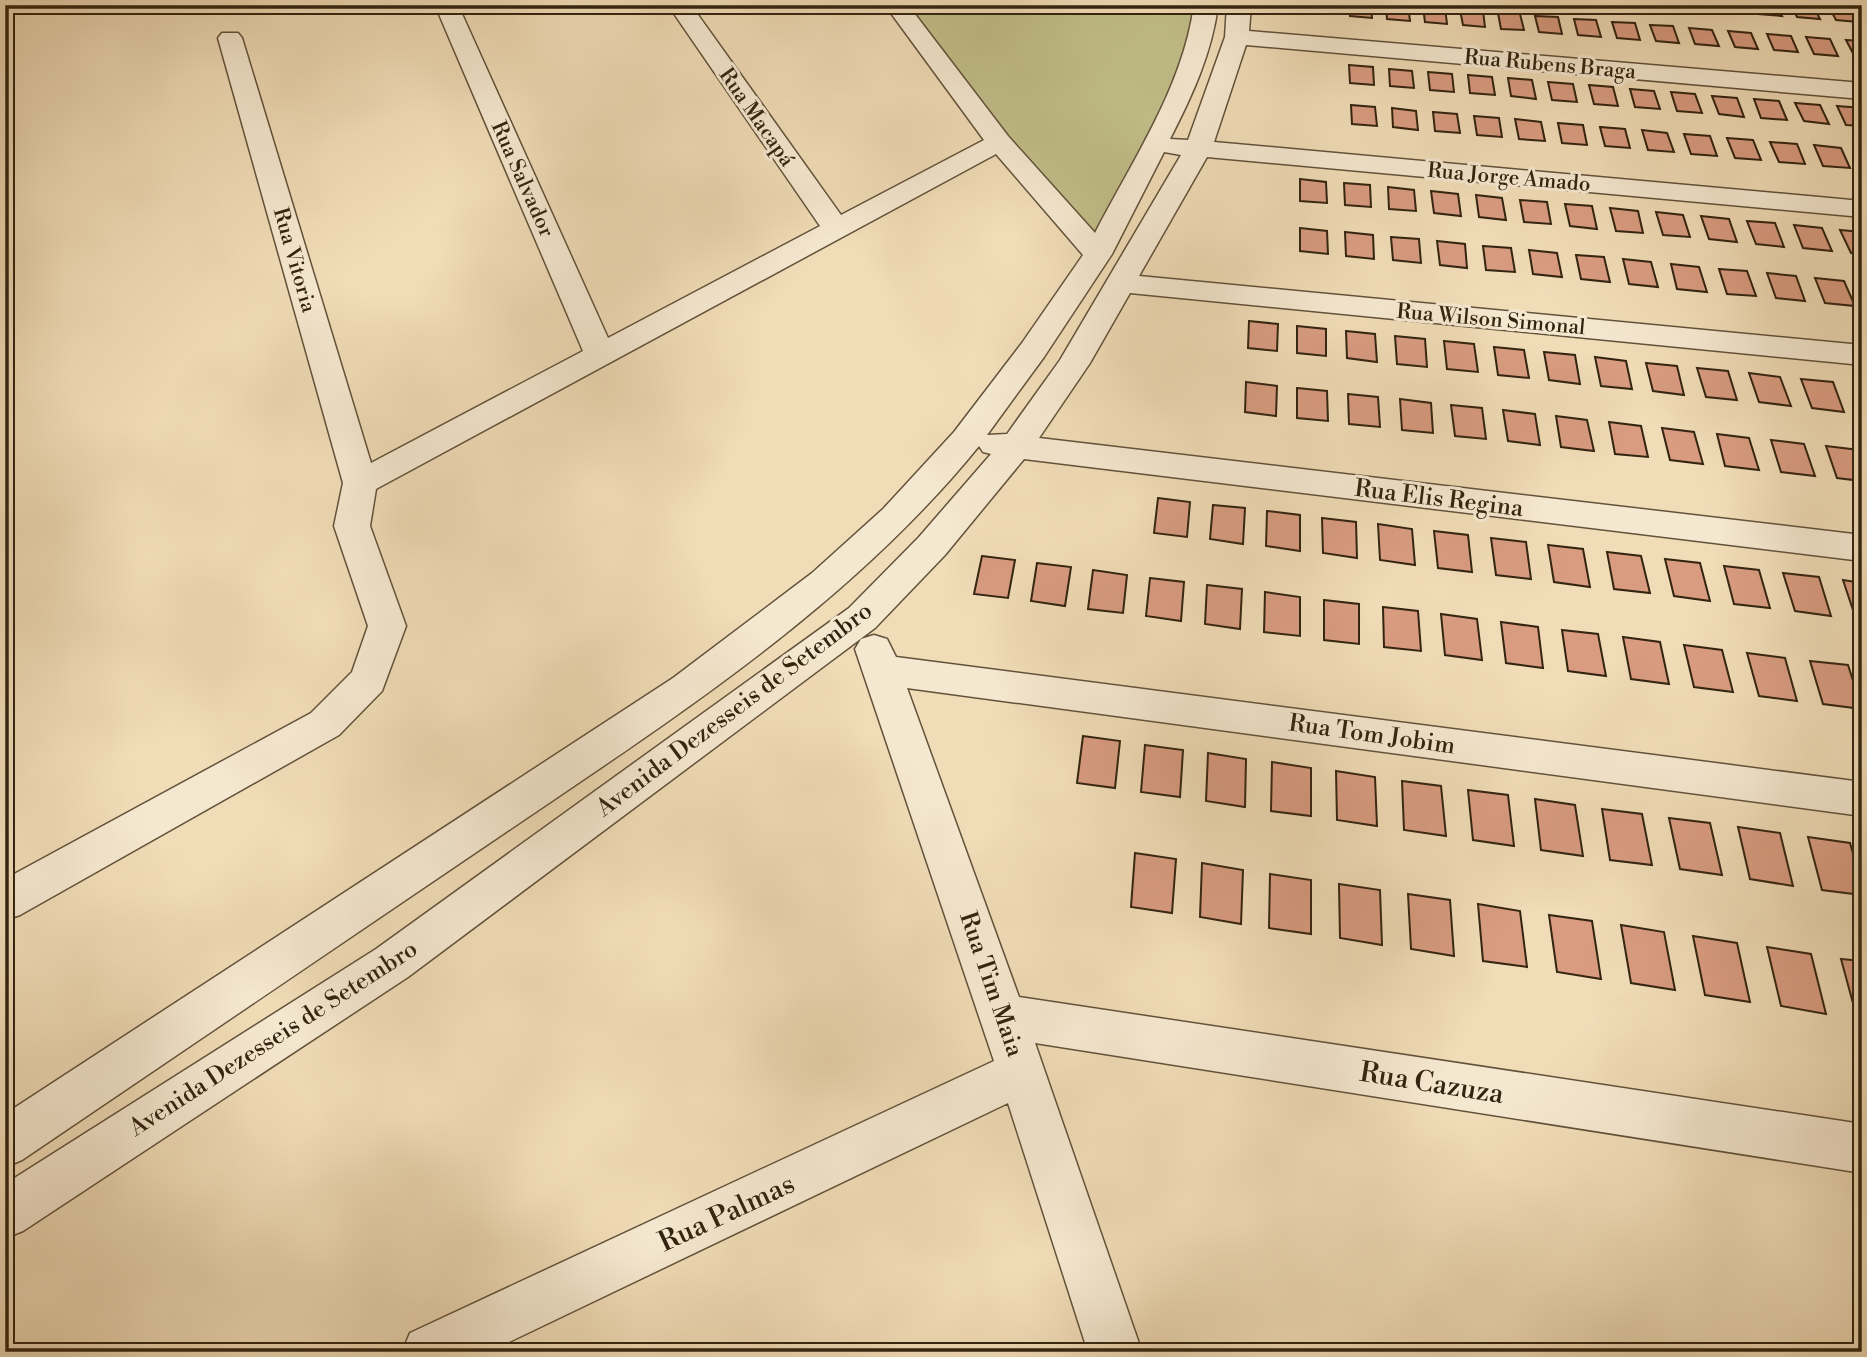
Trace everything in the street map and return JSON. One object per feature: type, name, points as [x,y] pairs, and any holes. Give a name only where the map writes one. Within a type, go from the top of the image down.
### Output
[{"type":"street","name":"Rua Salvador","points":[[446,5],[600,354]]},
{"type":"street","name":"Rua Macapá","points":[[679,5],[836,228]]},
{"type":"street","points":[[896,5],[999,142],[1109,269]]},
{"type":"street","name":"Avenida Dezesseis de Setembro","points":[[5,1213],[392,963],[862,618],[932,546],[1015,448],[1074,363],[1156,145],[1202,36],[1206,5]]},
{"type":"street","name":"Avenida Dezesseis de Setembro","points":[[5,1143],[687,689],[825,582],[895,518],[966,440],[1033,350],[1109,269],[1198,149],[1238,21]]},
{"type":"street","name":"Rua Rubens Braga","points":[[1238,21],[1862,91]]},
{"type":"street","name":"Rua Vitoria","points":[[230,38],[360,483]]},
{"type":"street","points":[[5,901],[326,724],[368,680],[387,626],[352,526],[360,483],[999,142]]},
{"type":"street","name":"Rua Jorge Amado","points":[[1156,145],[1862,209]]},
{"type":"street","name":"Rua Wilson Simonal","points":[[1109,269],[1862,355]]},
{"type":"street","name":"Rua Elis Regina","points":[[966,440],[1862,548]]},
{"type":"street","points":[[825,582],[862,618]]},
{"type":"street","name":"Rua Tim Maia","points":[[862,618],[883,670],[1003,1016],[1115,1352]]},
{"type":"street","name":"Rua Tom Jobim","points":[[883,670],[1862,799]]},
{"type":"street","name":"Rua Cazuza","points":[[1003,1016],[1862,1149]]},
{"type":"street","name":"Rua Palmas","points":[[429,1352],[1022,1072]]},
{"type":"shaded area","points":[[896,5],[1206,5],[1156,145],[1098,254]]},
{"type":"building","points":[[1349,5],[1371,5],[1372,18],[1350,16]]},
{"type":"building","points":[[1386,5],[1408,5],[1410,21],[1387,19]]},
{"type":"building","points":[[1717,5],[1739,5],[1743,13],[1720,11]]},
{"type":"building","points":[[1754,5],[1776,5],[1782,16],[1758,14]]},
{"type":"building","points":[[1791,5],[1813,5],[1820,19],[1797,17]]},
{"type":"building","points":[[1828,5],[1851,7],[1859,22],[1836,20]]},
{"type":"building","points":[[1423,7],[1445,8],[1447,24],[1425,22]]},
{"type":"building","points":[[1460,10],[1483,11],[1485,27],[1463,25]]},
{"type":"building","points":[[1498,13],[1520,14],[1524,30],[1501,29]]},
{"type":"building","points":[[1535,16],[1558,17],[1562,34],[1539,32]]},
{"type":"building","points":[[1574,19],[1596,20],[1601,37],[1578,35]]},
{"type":"building","points":[[1612,22],[1635,23],[1640,40],[1617,38]]},
{"type":"building","points":[[1650,25],[1673,26],[1679,43],[1656,41]]},
{"type":"building","points":[[1689,28],[1712,30],[1719,46],[1695,44]]},
{"type":"building","points":[[1728,31],[1751,33],[1758,49],[1735,47]]},
{"type":"building","points":[[1767,34],[1791,36],[1798,52],[1774,50]]},
{"type":"building","points":[[1806,37],[1830,39],[1838,56],[1814,54]]},
{"type":"building","points":[[1846,40],[1862,41],[1862,57],[1855,57]]},
{"type":"building","points":[[1349,65],[1373,67],[1374,85],[1350,83]]},
{"type":"building","points":[[1389,69],[1412,71],[1414,88],[1390,86]]},
{"type":"building","points":[[1428,72],[1452,74],[1454,92],[1430,90]]},
{"type":"building","points":[[1468,75],[1492,77],[1495,95],[1470,93]]},
{"type":"building","points":[[1508,78],[1532,80],[1536,99],[1511,96]]},
{"type":"building","points":[[1548,82],[1573,84],[1577,102],[1552,100]]},
{"type":"building","points":[[1589,85],[1613,87],[1618,106],[1594,104]]},
{"type":"building","points":[[1630,89],[1654,91],[1660,109],[1635,107]]},
{"type":"building","points":[[1671,92],[1695,94],[1702,113],[1677,111]]},
{"type":"building","points":[[1712,96],[1737,98],[1744,117],[1719,114]]},
{"type":"building","points":[[1754,99],[1779,101],[1787,120],[1761,118]]},
{"type":"building","points":[[1795,103],[1820,105],[1829,124],[1804,121]]},
{"type":"building","points":[[1351,105],[1375,107],[1377,126],[1352,124]]},
{"type":"building","points":[[1837,106],[1862,108],[1862,126],[1846,125]]},
{"type":"building","points":[[1392,108],[1416,111],[1418,130],[1393,127]]},
{"type":"building","points":[[1433,112],[1457,114],[1460,133],[1435,131]]},
{"type":"building","points":[[1474,116],[1499,118],[1502,137],[1477,135]]},
{"type":"building","points":[[1515,119],[1541,122],[1545,141],[1519,139]]},
{"type":"building","points":[[1558,123],[1583,125],[1587,145],[1562,143]]},
{"type":"building","points":[[1600,127],[1625,129],[1630,148],[1605,146]]},
{"type":"building","points":[[1642,130],[1667,133],[1674,152],[1648,150]]},
{"type":"building","points":[[1684,134],[1710,136],[1717,156],[1691,154]]},
{"type":"building","points":[[1727,138],[1753,140],[1761,160],[1735,158]]},
{"type":"building","points":[[1770,142],[1797,144],[1805,164],[1779,162]]},
{"type":"building","points":[[1814,145],[1841,148],[1850,168],[1823,166]]},
{"type":"building","points":[[1300,179],[1326,182],[1327,203],[1300,201]]},
{"type":"building","points":[[1344,183],[1370,185],[1371,207],[1345,205]]},
{"type":"building","points":[[1388,187],[1414,190],[1416,211],[1389,209]]},
{"type":"building","points":[[1431,191],[1458,194],[1461,216],[1434,213]]},
{"type":"building","points":[[1476,195],[1502,198],[1506,220],[1479,217]]},
{"type":"building","points":[[1520,200],[1547,202],[1551,224],[1524,222]]},
{"type":"building","points":[[1565,204],[1592,206],[1597,229],[1570,226]]},
{"type":"building","points":[[1610,208],[1638,211],[1643,233],[1616,231]]},
{"type":"building","points":[[1656,212],[1683,215],[1690,237],[1663,235]]},
{"type":"building","points":[[1701,216],[1729,219],[1737,242],[1709,239]]},
{"type":"building","points":[[1747,221],[1775,223],[1784,247],[1756,244]]},
{"type":"building","points":[[1794,225],[1822,228],[1832,251],[1803,248]]},
{"type":"building","points":[[1300,228],[1327,231],[1328,254],[1300,251]]},
{"type":"building","points":[[1840,230],[1862,232],[1862,254],[1851,253]]},
{"type":"building","points":[[1345,232],[1373,235],[1374,259],[1346,256]]},
{"type":"building","points":[[1391,237],[1419,239],[1421,263],[1393,260]]},
{"type":"building","points":[[1437,241],[1465,244],[1467,268],[1440,265]]},
{"type":"building","points":[[1483,246],[1511,248],[1515,272],[1486,270]]},
{"type":"building","points":[[1529,250],[1557,253],[1562,277],[1533,274]]},
{"type":"building","points":[[1576,255],[1604,257],[1610,282],[1581,279]]},
{"type":"building","points":[[1623,259],[1651,262],[1658,287],[1629,284]]},
{"type":"building","points":[[1671,264],[1699,267],[1707,292],[1677,289]]},
{"type":"building","points":[[1719,269],[1747,271],[1756,296],[1727,294]]},
{"type":"building","points":[[1767,273],[1796,276],[1805,301],[1776,298]]},
{"type":"building","points":[[1815,278],[1844,281],[1855,306],[1825,303]]},
{"type":"building","points":[[1249,321],[1278,324],[1277,351],[1248,348]]},
{"type":"building","points":[[1297,326],[1326,329],[1326,356],[1297,353]]},
{"type":"building","points":[[1346,331],[1375,334],[1377,362],[1347,358]]},
{"type":"building","points":[[1395,336],[1425,339],[1427,367],[1397,364]]},
{"type":"building","points":[[1444,341],[1474,344],[1478,372],[1447,369]]},
{"type":"building","points":[[1494,347],[1524,350],[1529,378],[1498,375]]},
{"type":"building","points":[[1544,352],[1575,355],[1580,384],[1549,380]]},
{"type":"building","points":[[1595,357],[1626,361],[1632,389],[1601,386]]},
{"type":"building","points":[[1646,363],[1677,366],[1684,395],[1653,391]]},
{"type":"building","points":[[1697,368],[1728,371],[1737,400],[1706,397]]},
{"type":"building","points":[[1749,373],[1780,377],[1791,406],[1759,402]]},
{"type":"building","points":[[1801,379],[1833,382],[1844,412],[1812,408]]},
{"type":"building","points":[[1246,382],[1277,386],[1276,416],[1245,412]]},
{"type":"building","points":[[1297,388],[1327,391],[1328,421],[1297,418]]},
{"type":"building","points":[[1348,394],[1378,397],[1380,427],[1349,424]]},
{"type":"building","points":[[1400,399],[1431,403],[1433,433],[1402,430]]},
{"type":"building","points":[[1451,405],[1482,408],[1486,439],[1455,436]]},
{"type":"building","points":[[1503,410],[1535,414],[1540,445],[1508,441]]},
{"type":"building","points":[[1556,416],[1587,420],[1594,451],[1561,447]]},
{"type":"building","points":[[1609,422],[1641,426],[1648,457],[1615,454]]},
{"type":"building","points":[[1662,428],[1694,432],[1703,464],[1670,460]]},
{"type":"building","points":[[1717,434],[1749,438],[1759,470],[1725,466]]},
{"type":"building","points":[[1771,440],[1804,444],[1815,476],[1781,472]]},
{"type":"building","points":[[1826,446],[1859,450],[1862,458],[1862,481],[1837,478]]},
{"type":"building","points":[[1158,498],[1190,502],[1187,537],[1154,533]]},
{"type":"building","points":[[1213,505],[1245,508],[1243,544],[1210,539]]},
{"type":"building","points":[[1267,511],[1300,515],[1300,551],[1266,546]]},
{"type":"building","points":[[1322,518],[1356,522],[1357,558],[1323,553]]},
{"type":"building","points":[[1378,524],[1412,529],[1415,565],[1380,560]]},
{"type":"building","points":[[1434,531],[1468,535],[1472,572],[1438,568]]},
{"type":"building","points":[[1491,538],[1526,542],[1531,579],[1496,575]]},
{"type":"building","points":[[1548,545],[1583,549],[1590,587],[1554,582]]},
{"type":"building","points":[[1607,552],[1641,556],[1650,593],[1614,589]]},
{"type":"building","points":[[982,556],[1015,560],[1008,598],[974,594]]},
{"type":"building","points":[[1665,559],[1700,563],[1710,601],[1674,596]]},
{"type":"building","points":[[1037,563],[1071,567],[1065,606],[1031,601]]},
{"type":"building","points":[[1724,566],[1759,570],[1770,608],[1734,604]]},
{"type":"building","points":[[1093,570],[1127,575],[1123,613],[1088,609]]},
{"type":"building","points":[[1783,573],[1819,577],[1831,616],[1795,611]]},
{"type":"building","points":[[1150,578],[1184,582],[1181,621],[1146,616]]},
{"type":"building","points":[[1843,580],[1862,583],[1862,620],[1856,619]]},
{"type":"building","points":[[1207,585],[1242,589],[1240,629],[1205,624]]},
{"type":"building","points":[[1265,592],[1300,597],[1300,636],[1264,632]]},
{"type":"building","points":[[1324,600],[1359,604],[1359,644],[1324,640]]},
{"type":"building","points":[[1383,607],[1418,611],[1421,651],[1384,647]]},
{"type":"building","points":[[1441,614],[1477,619],[1482,660],[1445,655]]},
{"type":"building","points":[[1501,622],[1538,627],[1543,668],[1506,663]]},
{"type":"building","points":[[1562,630],[1598,634],[1606,676],[1568,671]]},
{"type":"building","points":[[1623,637],[1660,642],[1669,684],[1631,679]]},
{"type":"building","points":[[1684,645],[1722,650],[1733,692],[1694,687]]},
{"type":"building","points":[[1747,653],[1785,658],[1797,701],[1759,696]]},
{"type":"building","points":[[1810,661],[1848,665],[1862,709],[1823,704]]},
{"type":"building","points":[[1083,736],[1120,741],[1115,788],[1077,783]]},
{"type":"building","points":[[1145,745],[1183,750],[1180,797],[1141,792]]},
{"type":"building","points":[[1208,753],[1246,759],[1245,807],[1206,801]]},
{"type":"building","points":[[1272,762],[1311,768],[1311,816],[1271,811]]},
{"type":"building","points":[[1336,771],[1375,777],[1377,826],[1337,820]]},
{"type":"building","points":[[1402,781],[1441,786],[1446,836],[1404,830]]},
{"type":"building","points":[[1468,790],[1508,795],[1514,846],[1473,840]]},
{"type":"building","points":[[1535,799],[1575,805],[1583,856],[1541,850]]},
{"type":"building","points":[[1602,809],[1642,814],[1652,865],[1610,860]]},
{"type":"building","points":[[1669,818],[1710,823],[1722,875],[1680,869]]},
{"type":"building","points":[[1738,827],[1780,833],[1793,886],[1750,879]]},
{"type":"building","points":[[1808,837],[1850,843],[1862,885],[1862,895],[1822,890]]},
{"type":"building","points":[[1135,853],[1176,859],[1172,913],[1131,907]]},
{"type":"building","points":[[1202,863],[1243,870],[1241,924],[1200,917]]},
{"type":"building","points":[[1270,874],[1311,880],[1311,934],[1269,928]]},
{"type":"building","points":[[1339,884],[1380,890],[1382,945],[1340,938]]},
{"type":"building","points":[[1408,894],[1450,900],[1454,956],[1411,949]]},
{"type":"building","points":[[1478,904],[1520,911],[1527,967],[1483,961]]},
{"type":"building","points":[[1549,915],[1592,921],[1601,979],[1557,972]]},
{"type":"building","points":[[1621,925],[1664,932],[1675,990],[1631,983]]},
{"type":"building","points":[[1693,936],[1737,943],[1750,1002],[1705,995]]},
{"type":"building","points":[[1767,947],[1811,954],[1826,1014],[1781,1006]]},
{"type":"building","points":[[1841,959],[1862,961],[1862,1019],[1857,1018]]}]
